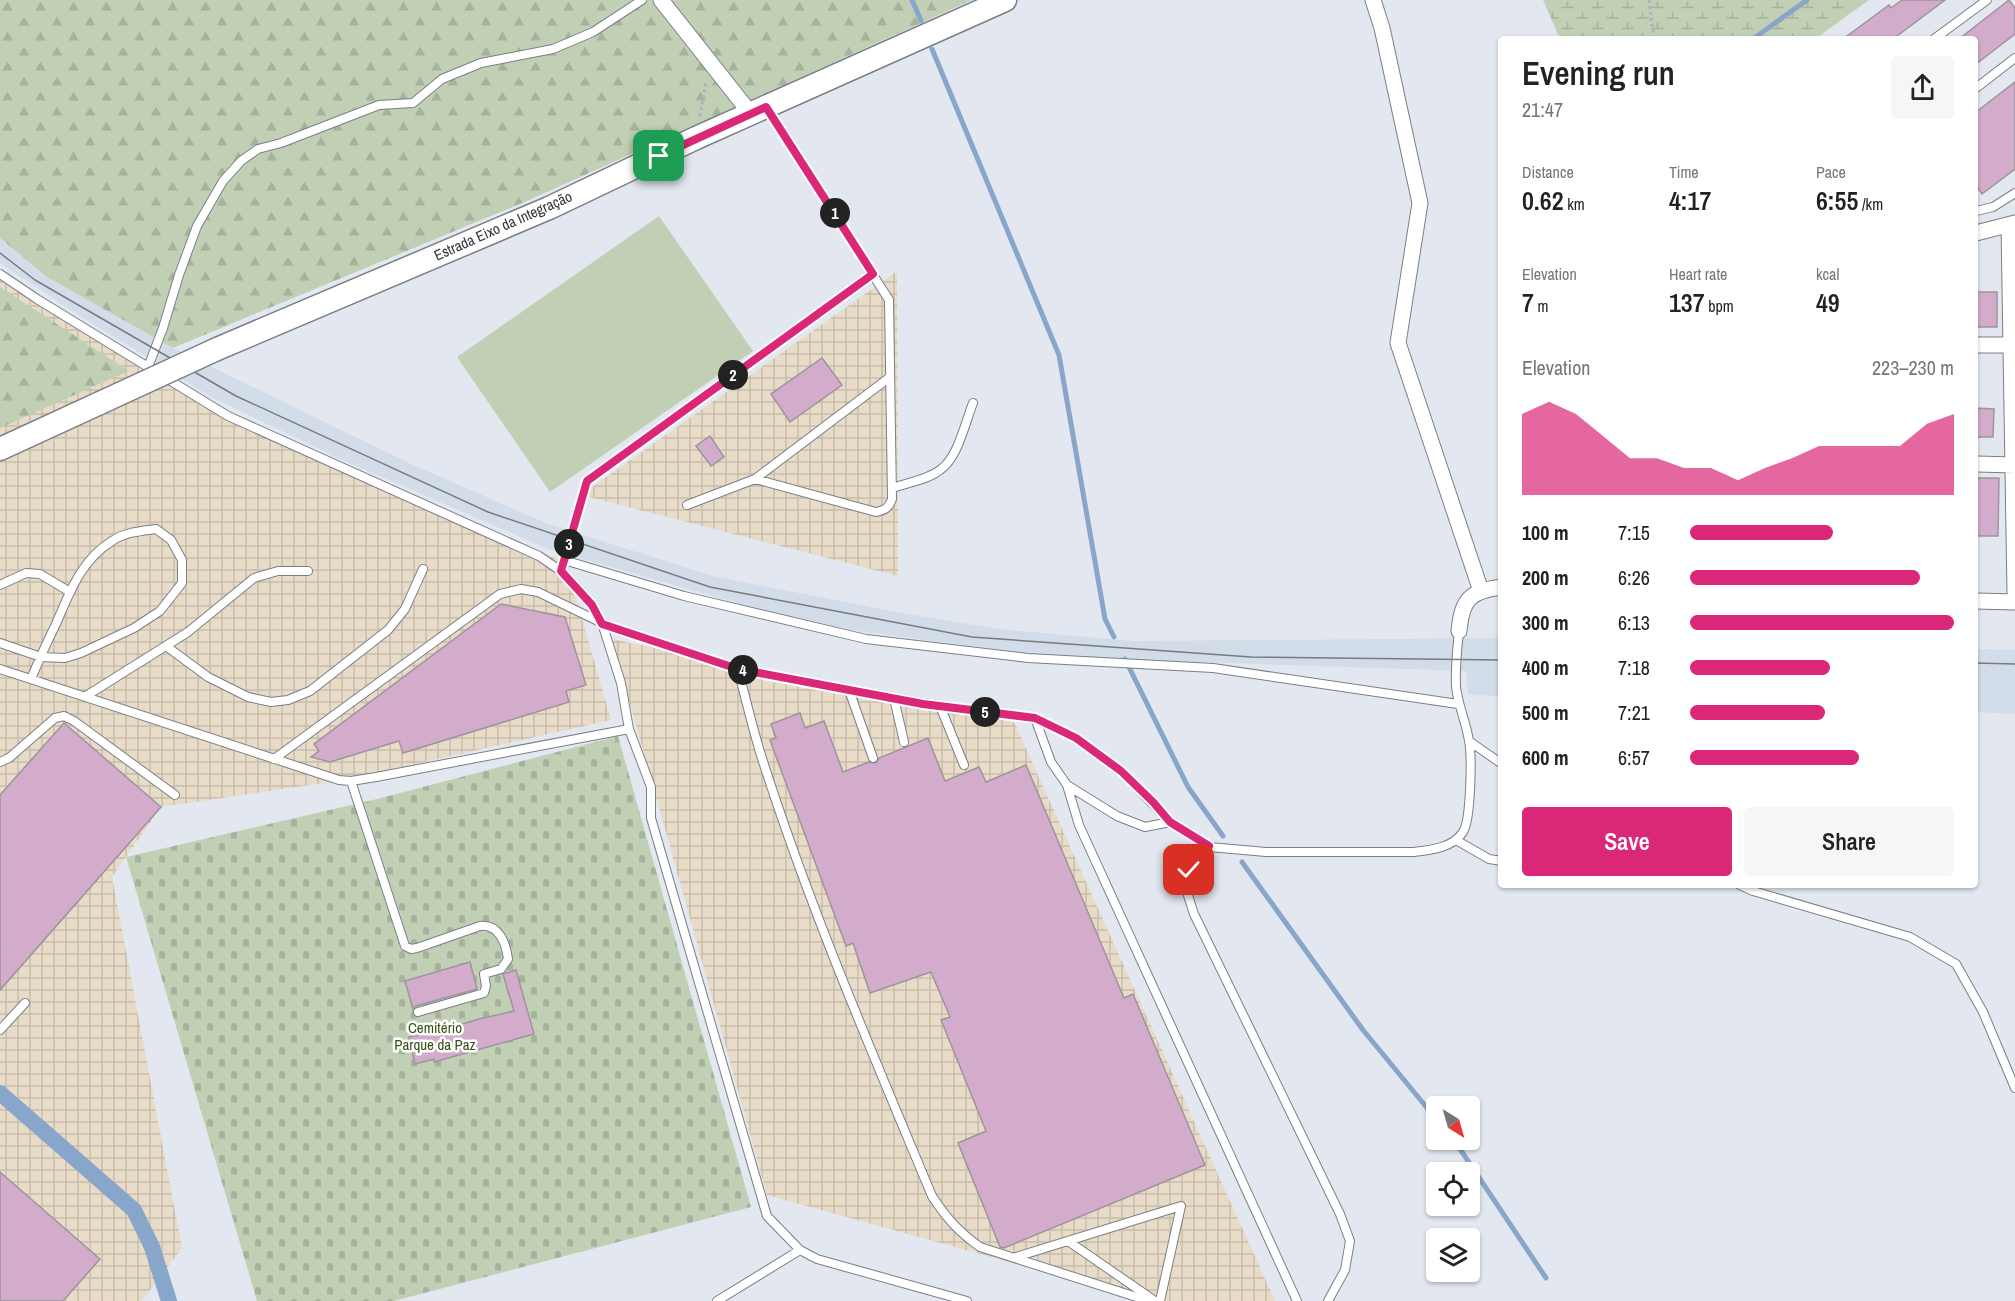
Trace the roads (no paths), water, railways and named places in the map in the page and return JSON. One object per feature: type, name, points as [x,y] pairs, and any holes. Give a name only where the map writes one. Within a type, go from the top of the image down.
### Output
[{"type":"main road","name":"Estrada Eixo da Integração","points":[[0,448],[217,349],[549,208],[696,138],[1005,0]]},
{"type":"street","points":[[661,0],[708,59],[759,110]]},
{"type":"street","points":[[1373,0],[1382,28],[1420,203],[1398,343],[1481,591]]},
{"type":"street","points":[[1978,232],[2012,224],[2015,592]]},
{"type":"street","points":[[1978,345],[2013,345]]},
{"type":"street","points":[[1978,464],[2014,465]]},
{"type":"street","points":[[1459,631],[1464,603],[1481,591],[1498,588]]},
{"type":"street","points":[[1978,602],[2015,602]]},
{"type":"lane","points":[[148,367],[197,226],[224,182],[241,161],[258,149],[281,143],[379,105],[413,103],[442,80],[481,63],[553,49],[593,32],[642,0]]},
{"type":"lane","points":[[1938,36],[1987,0]]},
{"type":"lane","points":[[1978,86],[2015,58]]},
{"type":"lane","points":[[755,479],[876,512],[885,510],[892,499],[890,300],[759,110]]},
{"type":"lane","points":[[1978,211],[1994,207],[2015,194]]},
{"type":"lane","points":[[0,274],[228,416],[539,556],[561,571],[592,605],[602,624],[621,683],[629,729],[651,787],[651,818],[767,1216],[800,1250],[817,1259],[967,1301]]},
{"type":"lane","points":[[561,571],[587,481],[873,274]]},
{"type":"lane","points":[[687,504],[755,479],[890,377]]},
{"type":"lane","points":[[892,488],[930,476],[941,470],[952,459],[973,403]]},
{"type":"lane","points":[[0,643],[41,657],[65,658],[134,628],[160,611],[183,583],[182,560],[171,540],[156,529],[132,532],[113,539],[91,557],[70,592],[41,657],[31,679]]},
{"type":"lane","points":[[564,560],[684,596],[866,639],[1029,658],[1213,668],[1458,704]]},
{"type":"lane","points":[[166,646],[208,677],[248,697],[272,702],[288,700],[310,691],[388,630],[405,609],[423,569]]},
{"type":"lane","points":[[86,696],[202,621],[254,578],[278,571],[308,572]]},
{"type":"lane","points":[[0,585],[26,573],[40,574],[70,592]]},
{"type":"lane","points":[[274,759],[500,594],[521,589],[538,592],[602,624],[738,669],[940,706],[1035,718],[1076,738],[1121,771],[1170,822],[1209,846],[1266,852],[1384,853],[1434,850],[1456,840],[1464,831],[1469,814],[1469,741],[1458,704],[1456,660],[1459,631]]},
{"type":"lane","points":[[0,669],[329,778],[351,781],[629,729]]},
{"type":"lane","points":[[738,669],[760,752],[819,920],[847,994],[932,1196],[958,1231],[980,1247],[1149,1301]]},
{"type":"lane","points":[[849,690],[873,758]]},
{"type":"lane","points":[[894,698],[904,742]]},
{"type":"lane","points":[[940,706],[964,765]]},
{"type":"lane","points":[[0,762],[9,759],[55,718],[64,716],[75,721],[176,795]]},
{"type":"lane","points":[[1035,718],[1051,762],[1067,785],[1079,825],[1297,1301]]},
{"type":"lane","points":[[1469,741],[1498,761]]},
{"type":"lane","points":[[351,781],[405,946],[411,949],[417,948],[488,925],[495,928],[507,952],[508,960],[501,969],[484,975],[486,986],[484,993],[418,1012]]},
{"type":"lane","points":[[1067,785],[1117,816],[1145,826],[1170,822]]},
{"type":"lane","points":[[1456,840],[1489,859],[1498,860]]},
{"type":"lane","points":[[1209,846],[1189,870],[1185,886],[1194,914],[1340,1214],[1350,1241],[1345,1270],[1328,1301]]},
{"type":"lane","points":[[1750,888],[1910,937],[1956,964],[1983,1012],[2015,1088]]},
{"type":"lane","points":[[0,1029],[25,1003]]},
{"type":"lane","points":[[1014,1258],[1181,1206],[1160,1301]]},
{"type":"lane","points":[[1068,1241],[1155,1301]]},
{"type":"lane","points":[[717,1301],[800,1250]]},
{"type":"waterway","points":[[912,0],[921,21]]},
{"type":"waterway","points":[[1757,36],[1807,0]]},
{"type":"waterway","points":[[932,49],[1059,355],[1105,619],[1114,637]]},
{"type":"waterway","points":[[1125,659],[1188,787],[1223,836]]},
{"type":"waterway","points":[[1242,862],[1363,1030],[1426,1107]]},
{"type":"waterway","points":[[0,1093],[134,1210],[152,1247],[169,1301]]},
{"type":"waterway","points":[[1461,1150],[1546,1278]]},
{"type":"tram line","points":[[0,253],[35,280],[236,396],[488,512],[710,587],[972,637],[1251,657],[1498,660]]},
{"type":"tram line","points":[[1978,663],[2015,664]]},
{"type":"park label","name":"Cemitério Parque da Paz","points":[[435,1036]]}]
